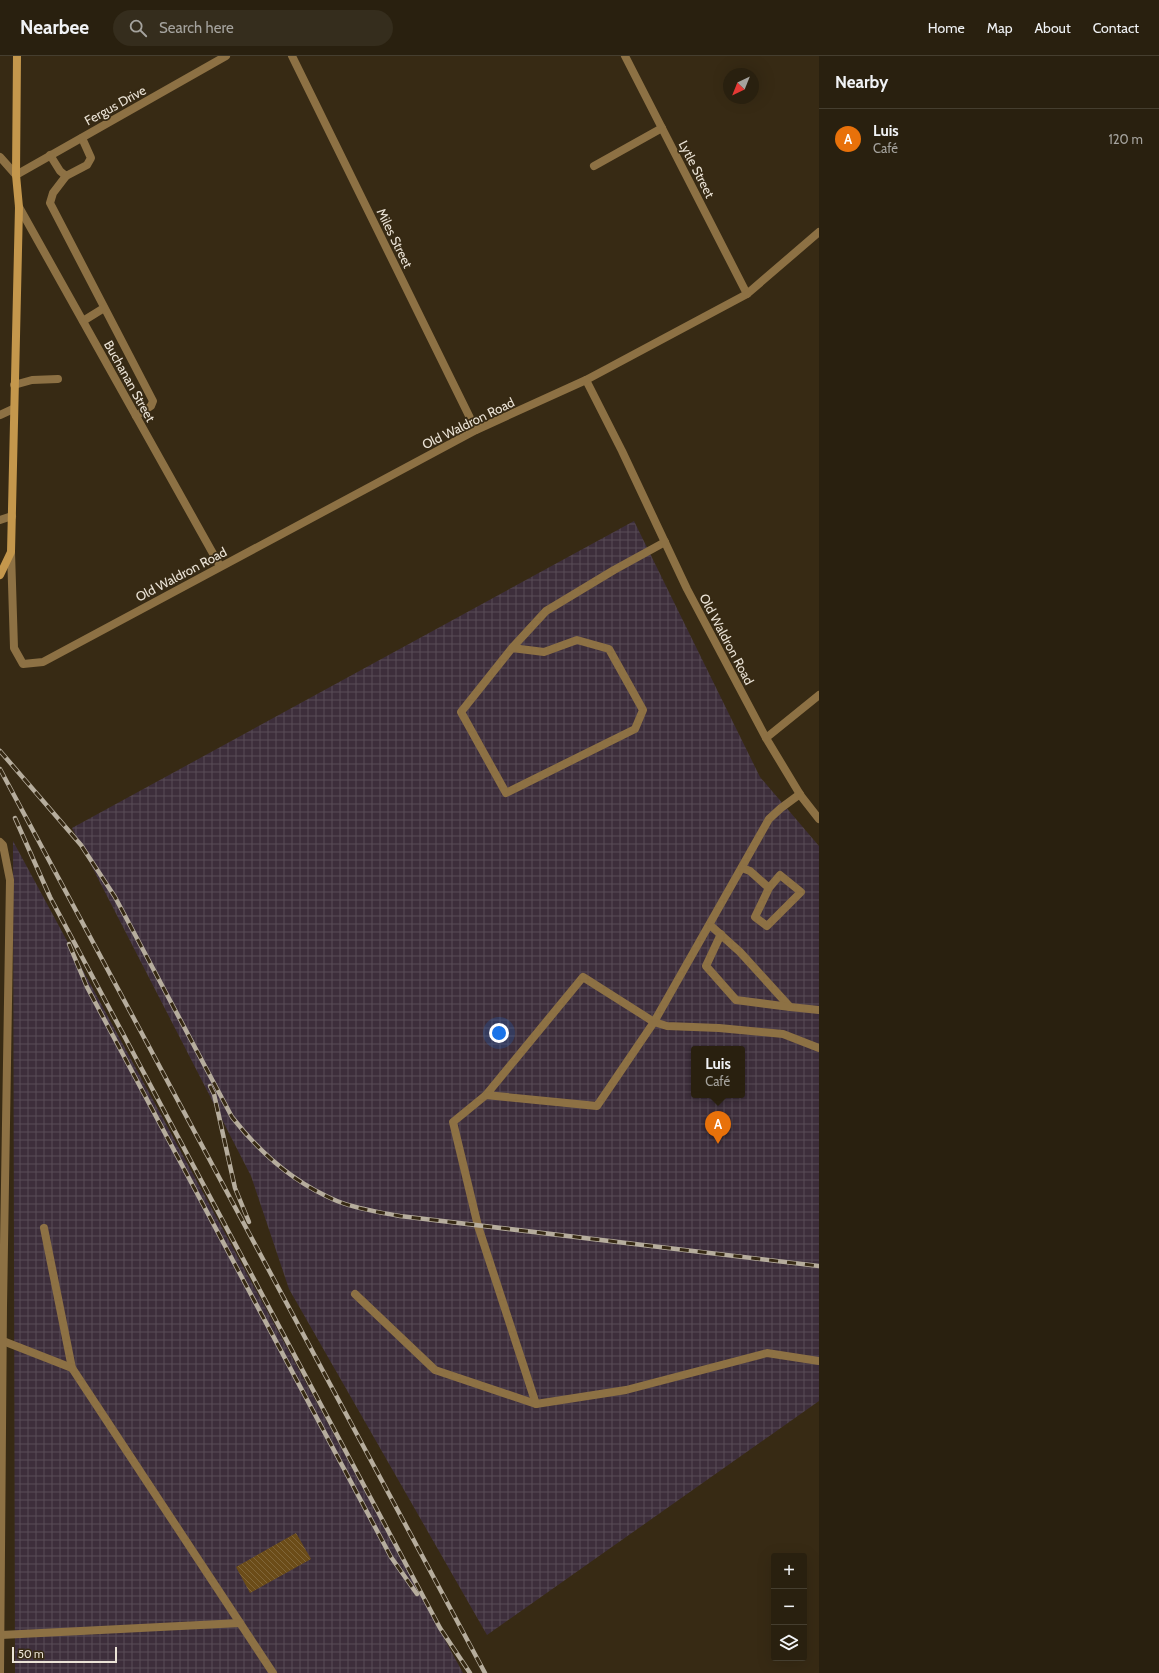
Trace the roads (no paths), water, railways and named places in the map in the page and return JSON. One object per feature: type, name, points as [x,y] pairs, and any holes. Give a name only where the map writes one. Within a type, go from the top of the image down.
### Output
[{"type":"main road","points":[[0,575],[11,552],[13,410],[19,207],[16,175],[16,56]]},
{"type":"street","name":"Fergus Drive","points":[[16,175],[226,56]]},
{"type":"street","name":"Miles Street","points":[[292,56],[476,430]]},
{"type":"street","name":"Lytle Street","points":[[625,56],[747,294]]},
{"type":"street","points":[[594,166],[662,128]]},
{"type":"street","points":[[82,138],[91,158],[87,165],[66,176],[53,193],[50,203],[153,401],[151,406],[136,416]]},
{"type":"street","points":[[50,155],[60,171],[66,176]]},
{"type":"street","points":[[0,157],[16,175]]},
{"type":"street","name":"Buchanan Street","points":[[19,207],[220,566]]},
{"type":"street","points":[[586,380],[747,294],[819,232]]},
{"type":"street","points":[[83,321],[104,308]]},
{"type":"street","points":[[14,385],[32,380],[58,379]]},
{"type":"street","name":"Old Waldron Road","points":[[11,552],[14,648],[23,664],[42,662],[476,430],[586,380],[622,451],[687,589],[766,738],[800,794],[819,819]]},
{"type":"street","points":[[0,415],[13,410]]},
{"type":"street","points":[[0,520],[12,516]]},
{"type":"street","points":[[512,648],[544,652],[577,640],[609,649],[643,710],[635,729],[506,793],[461,712],[512,648],[546,611],[614,570],[665,542]]},
{"type":"street","points":[[766,738],[819,695]]},
{"type":"street","points":[[486,1095],[598,1106],[654,1022],[769,819],[800,794]]},
{"type":"street","points":[[0,842],[3,844],[10,880],[2,1303],[3,1341],[1,1391],[0,1673]]},
{"type":"street","points":[[742,868],[750,871],[769,888]]},
{"type":"street","points":[[780,875],[801,892],[767,926],[755,917],[769,888],[780,875]]},
{"type":"street","points":[[710,925],[740,952],[790,1007]]},
{"type":"street","points":[[721,934],[706,966],[736,1000],[819,1010]]},
{"type":"street","points":[[536,1404],[478,1226],[453,1122],[486,1095],[583,977],[654,1022],[667,1026],[720,1028],[782,1034],[819,1048]]},
{"type":"street","points":[[44,1228],[72,1368],[273,1673]]},
{"type":"street","points":[[355,1294],[435,1370],[536,1404],[626,1390],[767,1353],[819,1362]]},
{"type":"street","points":[[3,1341],[72,1368]]},
{"type":"street","points":[[1,1635],[240,1623]]},
{"type":"railway","points":[[0,751],[81,845],[115,897],[232,1117],[266,1155],[306,1185],[321,1194],[345,1204],[400,1216],[819,1266]]},
{"type":"railway","points":[[0,769],[485,1673]]},
{"type":"railway","points":[[15,818],[50,897],[440,1628],[470,1673]]},
{"type":"railway","points":[[69,944],[87,987],[391,1557],[417,1594]]},
{"type":"railway","points":[[210,1086],[214,1094],[235,1188],[249,1222]]},
{"type":"place","name":"Luis","points":[[718,1144]]}]
